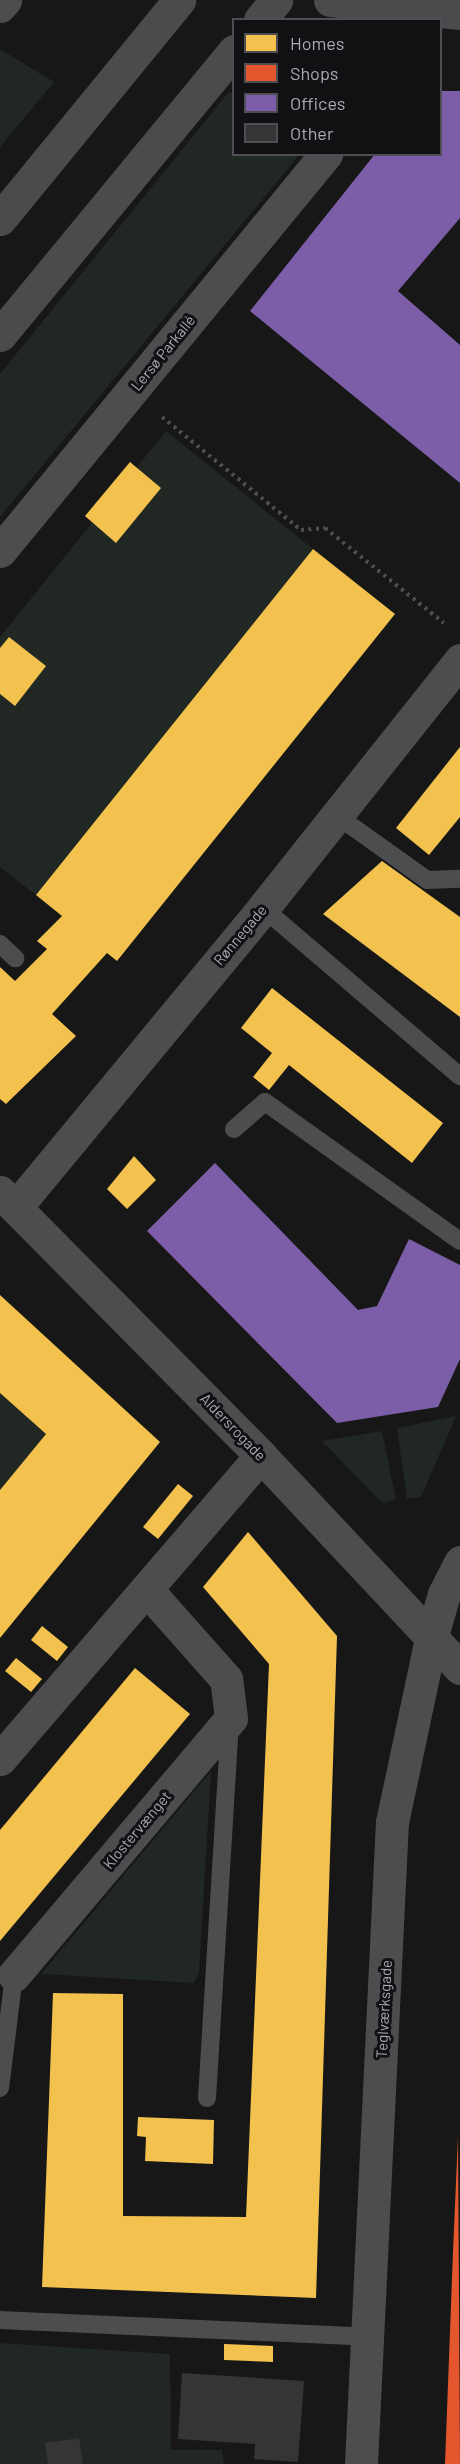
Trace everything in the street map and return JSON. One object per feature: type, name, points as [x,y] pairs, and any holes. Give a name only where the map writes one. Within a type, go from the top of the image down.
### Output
[{"type":"street","points":[[0,6],[5,0]]},
{"type":"street","points":[[0,219],[179,0]]},
{"type":"street","points":[[262,18],[276,0]]},
{"type":"street","points":[[330,0],[373,12],[460,13]]},
{"type":"street","points":[[0,335],[232,53]]},
{"type":"street","name":"Lersø Parkallé","points":[[0,551],[324,156]]},
{"type":"street","name":"Rønnegade","points":[[8,1199],[262,908],[460,660]]},
{"type":"street","name":"Aldersrogade","points":[[8,1199],[261,1456],[460,1668]]},
{"type":"street","points":[[0,1758],[261,1456]]},
{"type":"street","name":"Teglværksgade","points":[[361,2464],[392,1822],[431,1639],[444,1594],[460,1562]]},
{"type":"street","points":[[147,1590],[225,1680],[231,1718]]},
{"type":"street","name":"Klostervænget","points":[[14,1975],[231,1718]]},
{"type":"lane","points":[[336,815],[427,880],[460,879]]},
{"type":"lane","points":[[262,908],[460,1076]]},
{"type":"lane","points":[[0,944],[15,958]]},
{"type":"lane","points":[[234,1129],[265,1102],[460,1241]]},
{"type":"lane","points":[[207,2098],[231,1718]]},
{"type":"lane","name":"Klostervænget","points":[[0,2088],[14,1975]]},
{"type":"lane","points":[[0,2320],[368,2337]]},
{"type":"path","points":[[132,391],[301,530],[325,528],[451,629]]},
{"type":"shaded area","points":[[0,49],[54,82],[0,147]]},
{"type":"shaded area","points":[[232,92],[232,156],[298,156],[0,517],[0,374],[228,93]]},
{"type":"shaded area","points":[[166,431],[313,549],[36,895],[0,867],[0,637]]},
{"type":"shaded area","points":[[0,1393],[46,1434],[0,1490]]},
{"type":"shaded area","points":[[456,1416],[421,1497],[407,1499],[397,1428]]},
{"type":"shaded area","points":[[382,1431],[396,1500],[382,1503],[322,1441]]},
{"type":"shaded area","points":[[211,1771],[199,1972],[194,1983],[41,1974]]},
{"type":"shaded area","points":[[0,2343],[170,2354],[171,2450],[222,2450],[224,2464],[0,2464]]},
{"type":"building: Homes","points":[[130,462],[161,488],[116,543],[85,516]]},
{"type":"building: Homes","points":[[313,549],[395,614],[117,961],[107,953],[52,1014],[76,1036],[6,1104],[0,1099],[0,967],[15,981],[47,949],[37,941],[62,916],[36,895]]},
{"type":"building: Homes","points":[[9,637],[46,666],[15,706],[0,694],[0,648]]},
{"type":"building: Homes","points":[[460,747],[460,817],[429,855],[396,828]]},
{"type":"building: Homes","points":[[382,861],[460,917],[460,1017],[323,914]]},
{"type":"building: Homes","points":[[272,988],[443,1123],[412,1163],[289,1065],[269,1090],[253,1077],[272,1053],[241,1028]]},
{"type":"building: Homes","points":[[134,1156],[156,1180],[127,1209],[107,1189]]},
{"type":"building: Homes","points":[[0,1295],[160,1442],[0,1638],[0,1490],[46,1434],[0,1393]]},
{"type":"building: Homes","points":[[178,1484],[193,1496],[158,1539],[143,1527]]},
{"type":"building: Homes","points":[[248,1532],[337,1636],[316,2298],[42,2287],[53,1993],[123,1994],[123,2216],[246,2217],[269,1664],[203,1587]]},
{"type":"building: Homes","points":[[42,1626],[68,1647],[57,1661],[31,1640]]},
{"type":"building: Homes","points":[[16,1658],[42,1679],[31,1692],[5,1671]]},
{"type":"building: Homes","points":[[135,1668],[190,1714],[0,1941],[0,1830]]},
{"type":"building: Homes","points":[[138,2117],[214,2120],[213,2164],[145,2161],[146,2137],[137,2136]]},
{"type":"building: Homes","points":[[224,2344],[273,2346],[273,2362],[224,2360]]},
{"type":"building: Shops","points":[[458,2136],[460,2464],[445,2464],[453,2252]]},
{"type":"building: Offices","points":[[442,91],[460,91],[460,218],[398,291],[460,345],[460,483],[250,311],[373,156],[442,156]]},
{"type":"building: Offices","points":[[215,1163],[358,1310],[377,1306],[409,1239],[460,1265],[460,1359],[438,1407],[337,1423],[147,1231]]},
{"type":"building: Other","points":[[182,2373],[304,2381],[298,2462],[254,2459],[255,2444],[178,2439]]},
{"type":"building: Other","points":[[79,2438],[83,2464],[48,2464],[45,2443]]}]
